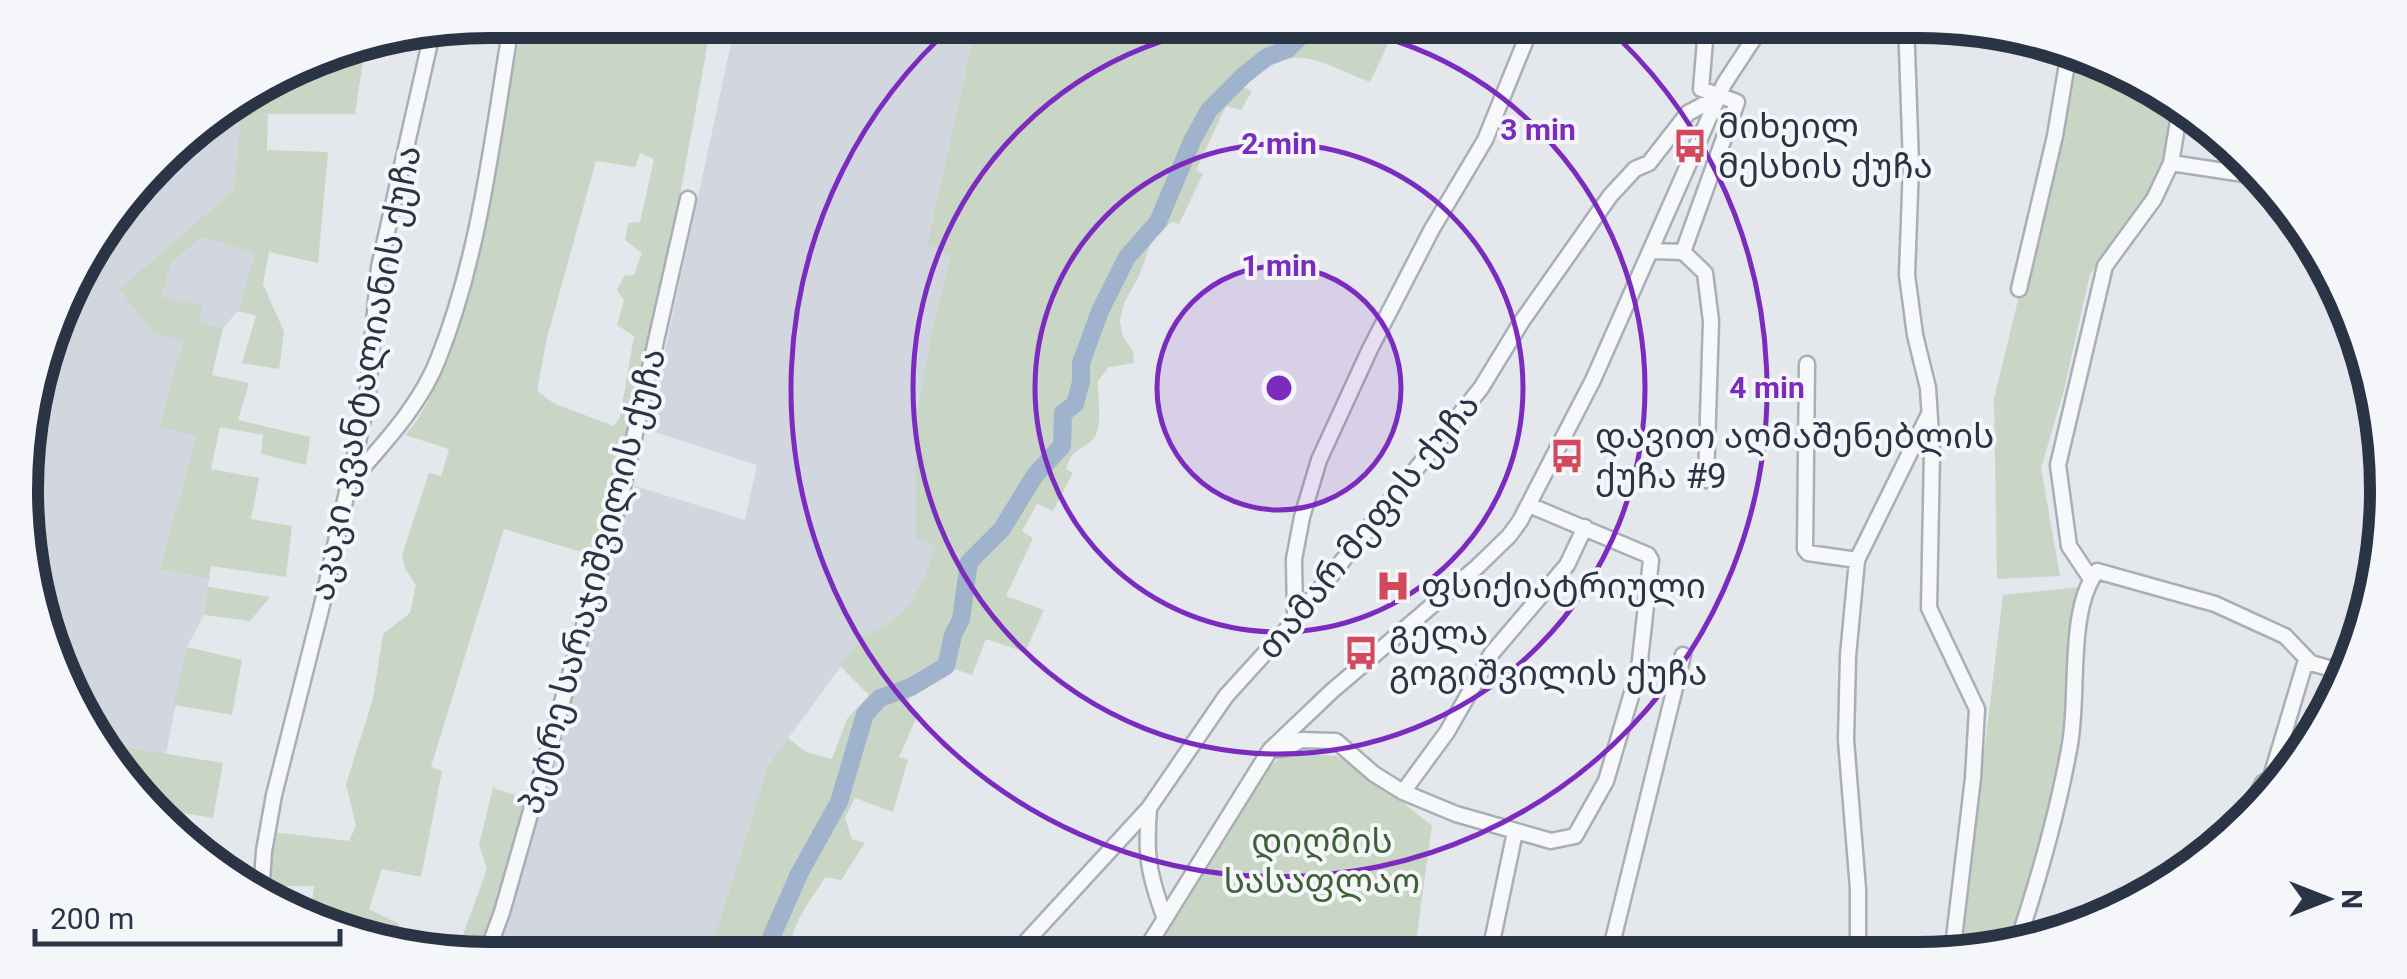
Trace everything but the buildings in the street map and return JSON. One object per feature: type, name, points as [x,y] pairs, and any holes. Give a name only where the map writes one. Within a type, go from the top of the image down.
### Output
[{"type":"street","points":[[348,484],[402,422],[438,360],[472,246],[509,38]]},
{"type":"street","points":[[1295,620],[1294,559],[1319,460],[1432,229],[1485,140],[1527,38]]},
{"type":"street","points":[[1683,252],[1737,102],[1702,90],[1705,38]]},
{"type":"street","points":[[1150,942],[1270,750],[1509,536],[1529,505],[1592,380],[1719,96],[1753,38]]},
{"type":"street","points":[[1907,38],[1911,165],[1907,275],[1931,409],[1929,608],[1977,709],[1974,778],[1954,940]]},
{"type":"street","name":"აკაკი კვანტალიანის ქუჩა","points":[[263,881],[274,795],[322,606],[367,401],[379,267],[430,41]]},
{"type":"street","points":[[2019,290],[2055,136],[2067,63]]},
{"type":"street","name":"თამარ მეფის ქუჩა","points":[[1026,942],[1149,808],[1226,696],[1295,620],[1482,388],[1522,321],[1610,196],[1635,170],[1649,163],[1688,113],[1719,96]]},
{"type":"street","points":[[2091,579],[2069,546],[2058,465],[2105,266],[2154,199],[2171,163],[2178,120]]},
{"type":"street","points":[[2171,163],[2240,173]]},
{"type":"street","name":"პეტრე სარაჯიშვილის ქუჩა","points":[[490,942],[620,500],[688,200]]},
{"type":"street","points":[[1650,251],[1683,252],[1704,273],[1712,320],[1706,480]]},
{"type":"street","points":[[1807,364],[1806,551],[1857,560]]},
{"type":"street","points":[[1858,942],[1858,888],[1846,740],[1848,656],[1857,560],[1931,409]]},
{"type":"street","points":[[1270,750],[1286,748],[1301,740],[1336,740],[1374,774],[1403,792],[1456,814],[1551,842],[1575,836],[1606,781],[1639,669],[1650,556],[1529,505]]},
{"type":"street","points":[[1403,792],[1447,732],[1492,653],[1567,565],[1585,528]]},
{"type":"street","points":[[2022,929],[2042,872],[2071,741],[2080,618],[2097,571],[2215,604],[2285,636],[2306,660],[2332,668]]},
{"type":"street","points":[[1612,942],[1683,656]]},
{"type":"street","points":[[2275,766],[2306,660]]},
{"type":"street","points":[[1149,808],[1148,873],[1165,919]]},
{"type":"street","points":[[1492,942],[1515,832]]},
{"type":"shaded area","points":[[732,38],[973,38],[927,243],[952,256],[930,340],[915,424],[936,545],[924,578],[909,605],[886,626],[864,635],[768,766],[713,942],[496,942],[635,486],[745,520],[757,465],[648,430]]},
{"type":"shaded area","points":[[241,112],[234,190],[119,289],[184,342],[159,426],[196,436],[160,569],[209,579],[204,615],[187,647],[166,754],[117,745],[84,689],[61,635],[46,578],[38,519],[41,431],[61,344],[84,290],[114,238],[170,170]]},
{"type":"shaded area","points":[[202,237],[255,253],[238,311],[223,328],[199,323],[203,307],[162,298],[171,263]]},
{"type":"green space","points":[[520,38],[709,38],[670,250],[630,426],[611,490],[613,499],[599,557],[504,529],[431,767],[442,771],[421,877],[382,869],[369,909],[399,924],[396,932],[312,905],[314,886],[266,883],[272,832],[349,841],[356,826],[346,784],[373,699],[383,634],[410,613],[416,585],[405,569],[402,555],[429,473],[441,476],[449,449],[405,435],[418,419],[437,380]],"holes":[[[640,153],[654,159],[640,222],[628,223],[625,240],[642,253],[634,275],[624,276],[617,290],[624,300],[617,325],[634,336],[620,417],[614,426],[555,404],[537,391],[547,338],[596,161],[635,167]]]},
{"type":"green space","points":[[973,38],[1373,38],[1388,44],[1370,82],[1318,61],[1290,58],[1259,71],[1241,86],[1252,91],[1241,110],[1226,106],[1196,170],[1203,174],[1179,224],[1172,222],[1153,237],[1124,303],[1120,321],[1134,363],[1109,367],[1098,381],[1099,419],[1093,439],[1071,457],[1066,469],[1073,473],[1053,511],[1037,504],[1022,531],[1033,538],[1006,596],[1044,610],[1025,652],[986,639],[972,675],[952,668],[910,697],[905,708],[918,714],[899,757],[908,760],[893,812],[855,798],[845,818],[852,839],[865,843],[841,880],[825,877],[803,911],[792,942],[713,942],[768,766],[788,738],[806,752],[832,759],[847,719],[869,695],[840,666],[864,635],[886,626],[909,605],[936,545],[916,538],[915,424],[951,256],[927,244]]},
{"type":"green space","points":[[364,56],[355,114],[268,114],[267,150],[328,152],[318,263],[269,252],[263,284],[284,332],[279,369],[242,363],[256,316],[238,311],[255,253],[202,237],[171,263],[162,297],[203,306],[199,323],[223,328],[212,375],[249,383],[238,420],[310,437],[306,465],[261,454],[263,435],[220,427],[211,469],[259,478],[251,519],[292,526],[286,577],[211,566],[209,579],[160,569],[196,436],[159,427],[183,342],[154,333],[119,289],[234,190],[241,112],[290,84]]},
{"type":"green space","points":[[2067,63],[2144,98],[2177,120],[2160,189],[2090,274],[2064,390],[2041,468],[2060,576],[1997,579],[1994,399],[2050,168]]},
{"type":"green space","points":[[208,587],[270,597],[250,621],[204,615]]},
{"type":"green space","points":[[2080,587],[2067,654],[2065,728],[2048,826],[2016,930],[1962,939],[2003,595]]},
{"type":"green space","points":[[187,647],[242,660],[232,715],[174,705]]},
{"type":"green space","points":[[117,746],[223,763],[213,818],[172,811]]},
{"type":"green space","name":"დიღმის სასაფლაო","points":[[1285,753],[1337,756],[1379,783],[1432,826],[1416,942],[1156,942],[1265,772]]},
{"type":"green space","points":[[493,788],[527,799],[518,844],[483,942],[461,941],[487,869],[479,845]]},
{"type":"waterway","points":[[769,942],[799,874],[839,802],[865,714],[880,698],[911,687],[946,666],[961,619],[969,562],[1002,529],[1035,475],[1062,446],[1063,413],[1075,404],[1081,363],[1100,311],[1127,257],[1158,222],[1209,110],[1244,75],[1299,38]]},
{"type":"place","name":"მიხეილ მესხის ქუჩა","points":[[1690,146]]},
{"type":"place","name":"დავით აღმაშენებლის ქუჩა #9","points":[[1567,456]]},
{"type":"place","name":"ფსიქიატრიული","points":[[1393,586]]},
{"type":"place","name":"გელა გოგიშვილის ქუჩა","points":[[1361,653]]}]
